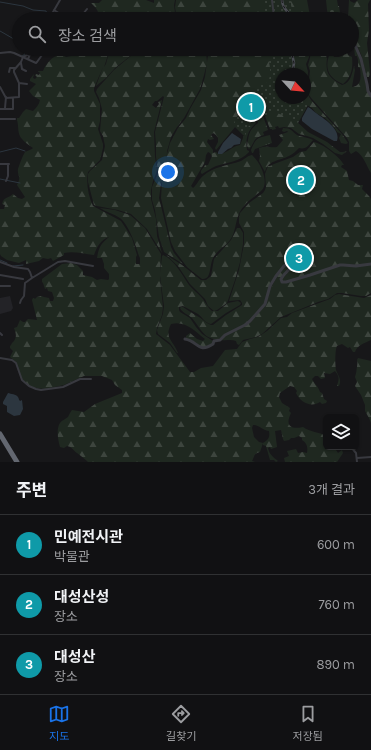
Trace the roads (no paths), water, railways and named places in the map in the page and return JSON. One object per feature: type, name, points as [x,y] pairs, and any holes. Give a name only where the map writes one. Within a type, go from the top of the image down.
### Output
[{"type":"highway","points":[[0,435],[16,462]]},
{"type":"street","points":[[57,12],[54,10],[60,0]]},
{"type":"street","points":[[272,0],[273,12]]},
{"type":"street","points":[[0,53],[12,53]]},
{"type":"street","points":[[359,54],[368,91],[371,96]]},
{"type":"street","points":[[28,60],[30,56]]},
{"type":"street","points":[[9,72],[10,68],[15,68],[21,62],[23,57],[37,63],[42,56]]},
{"type":"street","points":[[21,62],[22,69],[26,71]]},
{"type":"street","points":[[0,87],[1,91],[6,97],[19,97],[19,83],[14,72],[15,68]]},
{"type":"street","points":[[19,83],[27,84]]},
{"type":"street","points":[[5,109],[6,97]]},
{"type":"street","points":[[0,109],[13,109],[13,98]]},
{"type":"street","points":[[0,119],[15,119]]},
{"type":"street","points":[[0,164],[8,164],[8,176],[6,182]]},
{"type":"street","points":[[185,339],[191,340],[201,348],[206,348],[213,344],[214,341],[220,340],[225,335],[245,325],[265,304],[270,286],[276,276],[284,266],[300,254],[304,257],[303,259],[283,276],[281,279],[282,282],[310,276],[340,265],[356,266],[371,264]]},
{"type":"street","points":[[20,303],[24,296],[25,283],[58,262],[65,261],[93,266]]},
{"type":"street","points":[[0,262],[14,267],[28,269],[32,278]]},
{"type":"street","points":[[0,275],[23,280]]},
{"type":"street","points":[[0,286],[10,286]]},
{"type":"street","points":[[0,358],[12,360],[16,363],[22,380],[26,385],[36,389],[41,390],[62,387],[80,379],[90,379]]},
{"type":"street","points":[[354,450],[356,453],[357,462]]},
{"type":"street","points":[[357,458],[371,457]]},
{"type":"waterway","points":[[0,2],[46,12]]},
{"type":"waterway","points":[[0,31],[12,38]]},
{"type":"waterway","points":[[0,152],[16,148],[25,151]]},
{"type":"waterway","points":[[0,179],[20,183]]},
{"type":"waterway","points":[[0,260],[7,263]]},
{"type":"waterway","points":[[13,266],[23,265]]},
{"type":"railway","points":[[282,0],[284,7],[288,12]]},
{"type":"railway","points":[[292,56],[293,68]]},
{"type":"place","name":"민예전시관","points":[[251,107]]},
{"type":"place","name":"대성산성","points":[[301,180]]},
{"type":"place","name":"대성산","points":[[299,258]]}]
